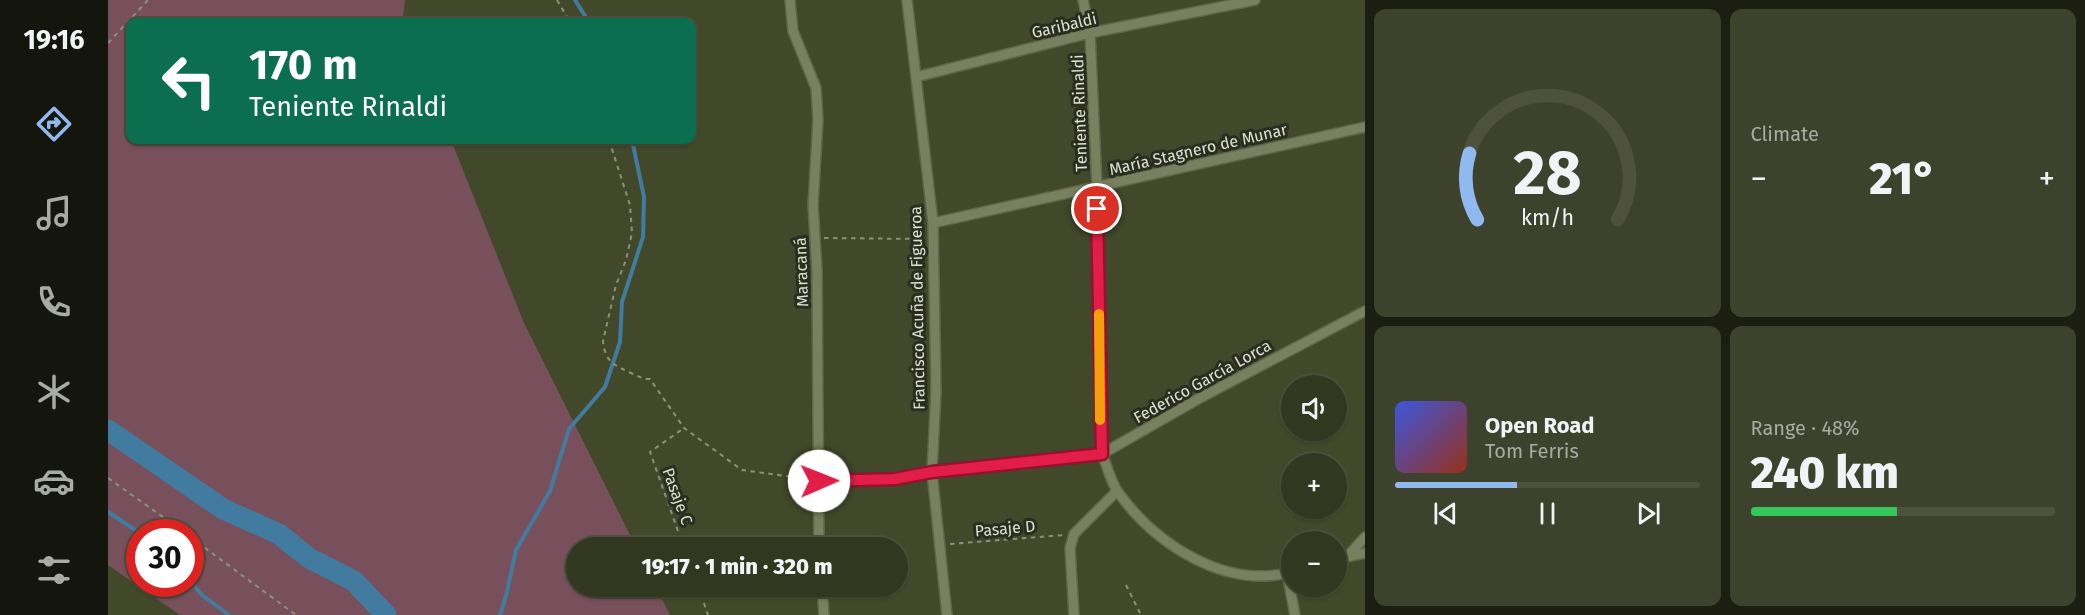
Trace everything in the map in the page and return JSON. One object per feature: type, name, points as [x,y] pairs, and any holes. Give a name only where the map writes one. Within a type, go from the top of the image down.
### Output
[{"type":"street","name":"Maracaná","points":[[790,0],[793,31],[816,88],[818,120],[813,171],[819,537]]},
{"type":"street","name":"Francisco Acuña de Figueroa","points":[[908,0],[933,223],[936,391],[932,472],[946,615]]},
{"type":"street","name":"Teniente Rinaldi","points":[[1083,0],[1090,33],[1097,187],[1102,454],[1117,491],[1152,531],[1181,552],[1211,566],[1235,572],[1258,575],[1281,574]]},
{"type":"street","name":"Garibaldi","points":[[916,77],[1090,33],[1256,0]]},
{"type":"street","name":"María Stagnero de Munar","points":[[933,223],[1365,128]]},
{"type":"street","name":"Federico García Lorca","points":[[819,481],[895,479],[932,472],[1102,454],[1198,399],[1365,310]]},
{"type":"street","points":[[1074,615],[1070,548],[1074,534],[1117,491]]},
{"type":"street","points":[[1347,557],[1365,537]]},
{"type":"street","points":[[1347,557],[1365,553]]},
{"type":"street","points":[[823,597],[824,615]]},
{"type":"street","points":[[1292,597],[1295,615]]},
{"type":"path","points":[[131,18],[148,0]]},
{"type":"path","points":[[557,0],[568,18]]},
{"type":"path","points":[[108,43],[126,24]]},
{"type":"path","points":[[610,144],[630,205],[632,233],[626,260],[616,285],[603,340],[604,350],[618,369],[641,379],[650,380],[684,428],[742,470],[819,481]]},
{"type":"path","points":[[815,238],[933,239]]},
{"type":"path","name":"Pasaje C","points":[[680,537],[650,452],[684,428]]},
{"type":"path","points":[[108,478],[166,519]]},
{"type":"path","name":"Pasaje D","points":[[938,545],[1074,534]]},
{"type":"path","points":[[204,547],[296,615]]},
{"type":"path","points":[[1126,585],[1141,615]]},
{"type":"path","points":[[702,597],[708,615]]},
{"type":"shaded area","points":[[108,0],[405,0],[403,18],[126,18],[126,144],[453,144],[524,323],[631,537],[566,537],[566,597],[661,597],[670,615],[180,615],[154,597],[204,597],[204,519],[126,519],[126,578],[108,565]]},
{"type":"waterway","points":[[575,0],[586,18]]},
{"type":"waterway","points":[[500,615],[516,550],[550,491],[569,429],[605,387],[620,342],[622,302],[643,237],[644,197],[633,144]]},
{"type":"waterway","points":[[108,430],[223,509],[279,534],[309,558],[354,581],[386,615]]},
{"type":"waterway","points":[[108,512],[126,524]]},
{"type":"waterway","points":[[204,596],[229,615]]},
{"type":"slow traffic","points":[[1099,314],[1100,420]]},
{"type":"route","points":[[819,481],[895,479],[932,472],[1102,454],[1097,209]]}]
